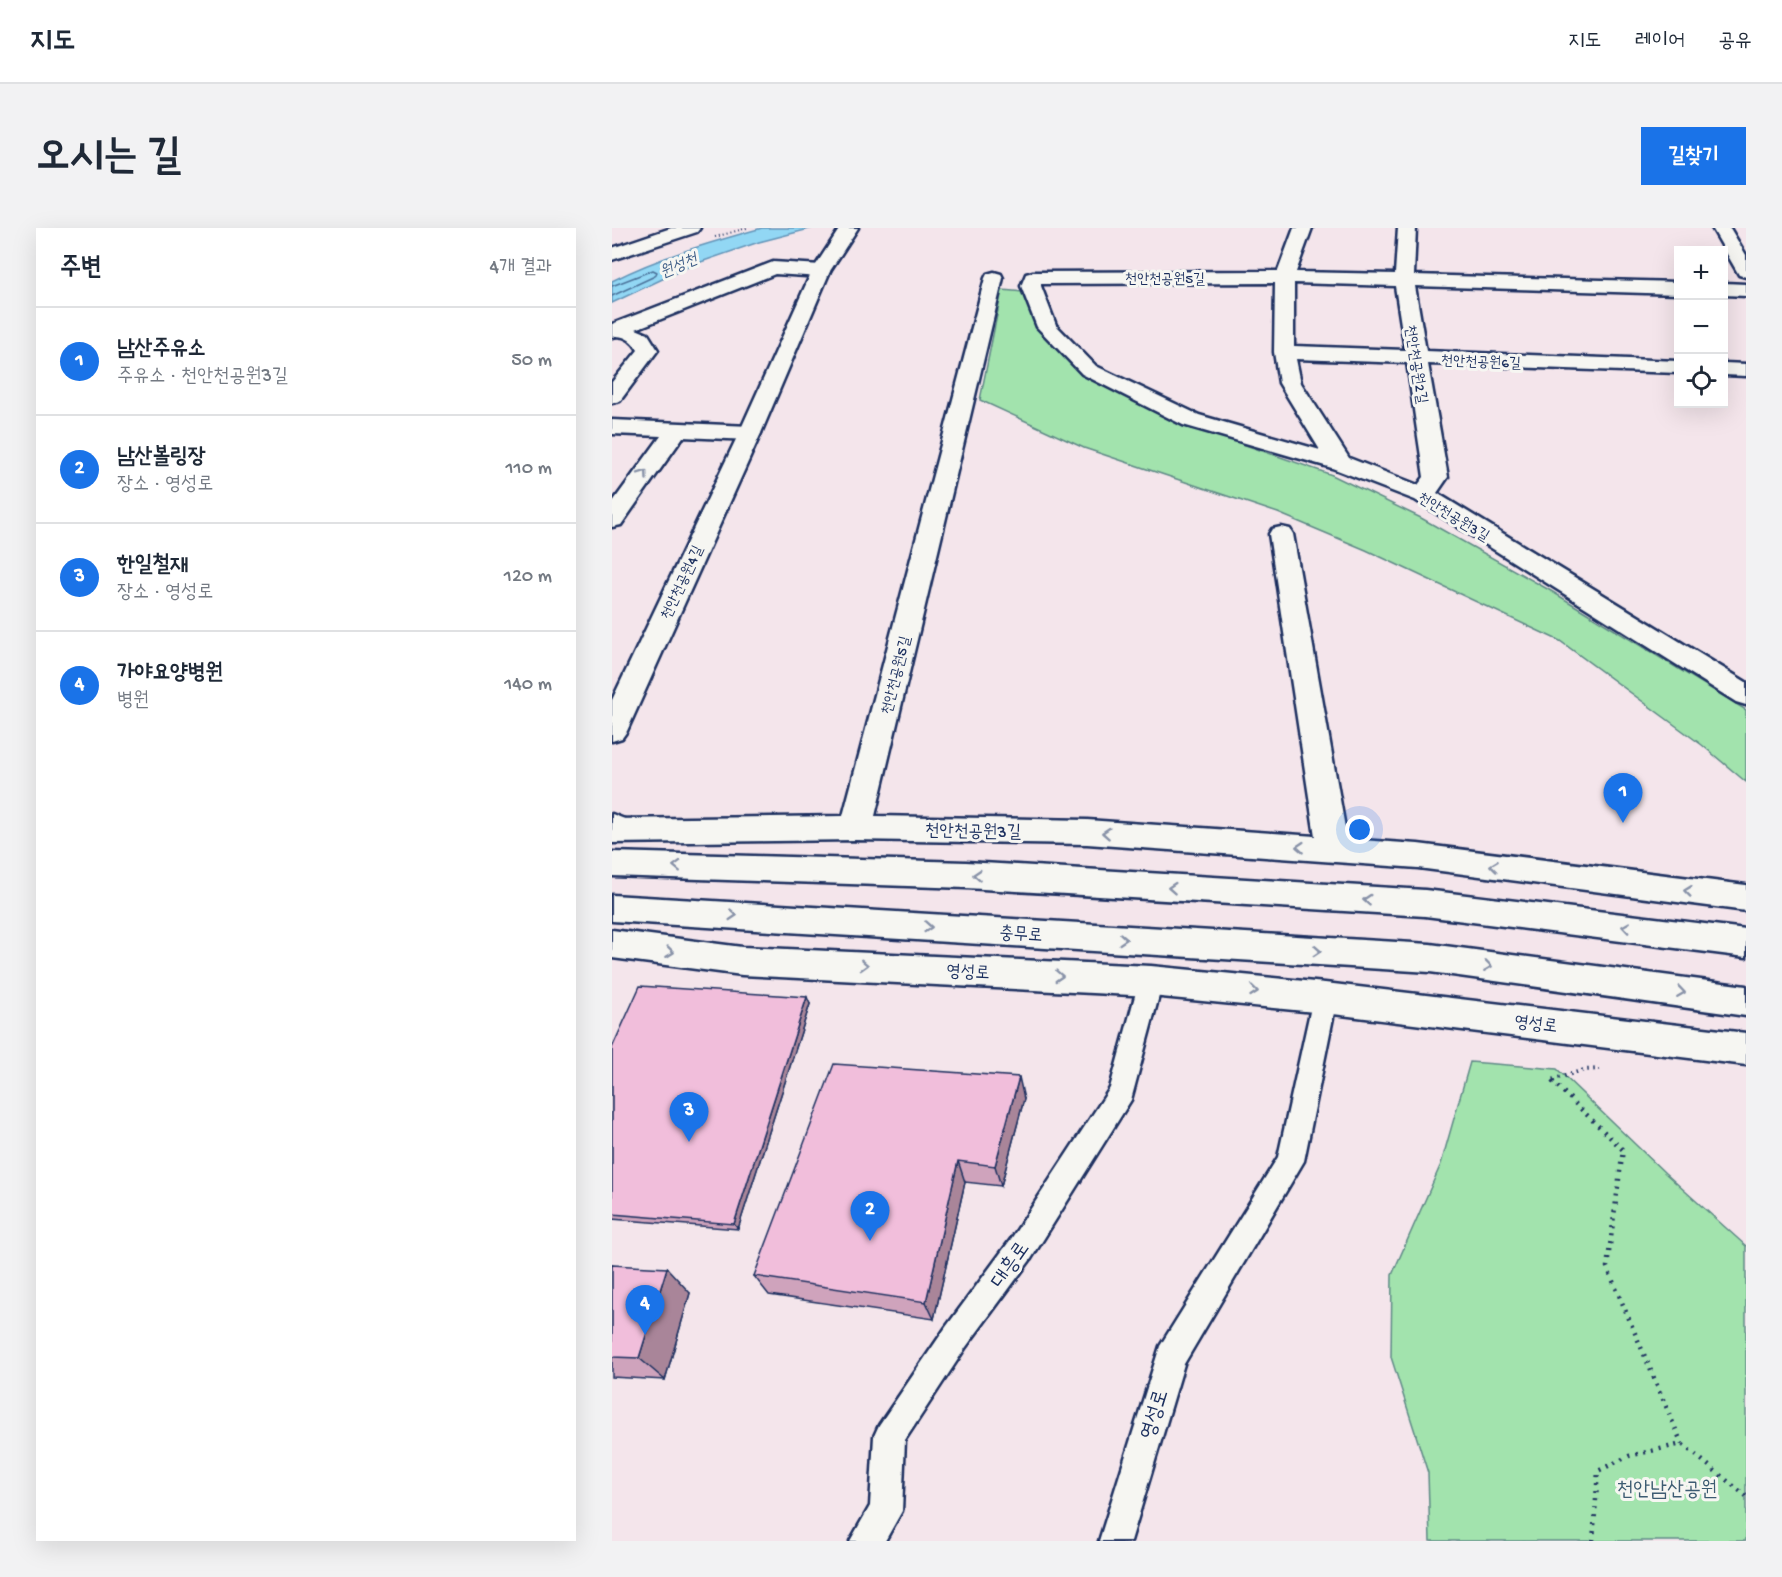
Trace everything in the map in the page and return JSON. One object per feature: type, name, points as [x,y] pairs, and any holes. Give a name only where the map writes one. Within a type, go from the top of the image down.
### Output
[{"type":"street","points":[[612,254],[691,228]]},
{"type":"street","points":[[1303,228],[1285,277],[1284,352],[1290,383],[1340,463]]},
{"type":"street","name":"천안천공원2길","points":[[1407,228],[1404,280],[1436,477],[1423,495]]},
{"type":"street","points":[[1721,228],[1746,272]]},
{"type":"street","points":[[1742,228],[1746,237]]},
{"type":"street","name":"천안천공원4길","points":[[612,731],[750,433],[821,272],[846,233]]},
{"type":"street","points":[[616,330],[773,268],[821,272]]},
{"type":"street","name":"천안천공원5길","points":[[1340,463],[1191,420],[1089,370],[1047,327],[1031,286],[1033,278],[1285,277],[1674,288]]},
{"type":"street","name":"천안천공원5길","points":[[856,828],[994,278]]},
{"type":"street","points":[[1728,289],[1746,290]]},
{"type":"street","points":[[612,396],[648,350],[641,338],[616,330]]},
{"type":"street","name":"천안천공원6길","points":[[1284,352],[1674,368]]},
{"type":"street","points":[[1728,369],[1746,370]]},
{"type":"street","points":[[612,427],[750,433]]},
{"type":"street","points":[[612,520],[677,429]]},
{"type":"street","name":"천안천공원3길","points":[[1340,463],[1423,495],[1746,695]]},
{"type":"street","points":[[1281,534],[1333,849]]},
{"type":"street","name":"천안천공원3길","points":[[615,829],[856,828],[1087,832],[1418,856],[1746,898]]},
{"type":"street","points":[[612,864],[966,875],[1425,903],[1746,943]]},
{"type":"street","name":"충무로","points":[[612,908],[1430,958],[1746,1001]]},
{"type":"street","name":"영성로","points":[[612,944],[742,961],[884,966],[1151,981],[1325,998],[1746,1049]]},
{"type":"lane","name":"대흥로","points":[[866,1541],[886,1511],[890,1436],[956,1337],[1021,1249],[1122,1092],[1151,981]]},
{"type":"lane","name":"영성로","points":[[1114,1541],[1171,1357],[1291,1161],[1325,998]]},
{"type":"path","points":[[1606,1068],[1584,1070],[1551,1080],[1623,1150],[1607,1267],[1682,1444],[1746,1496]]},
{"type":"path","points":[[1593,1541],[1598,1471],[1629,1456],[1682,1444]]},
{"type":"green space","points":[[1002,290],[1024,292],[1038,327],[1080,372],[1185,424],[1332,475],[1421,518],[1551,591],[1746,710],[1746,782],[1702,745],[1560,641],[1366,550],[1278,513],[1084,448],[980,400]]},
{"type":"green space","name":"천안남산공원","points":[[1470,1062],[1557,1069],[1665,1173],[1746,1246],[1746,1541],[1430,1541],[1428,1473],[1391,1357],[1392,1275],[1441,1164]]},
{"type":"water","name":"원성천","points":[[762,228],[813,228],[759,242],[692,265],[612,303],[612,281],[630,272],[667,257]]},
{"type":"building","points":[[640,986],[807,997],[734,1224],[612,1214],[612,1048]]},
{"type":"building","points":[[834,1064],[1019,1077],[995,1166],[958,1161],[926,1302],[754,1276]]},
{"type":"building","points":[[612,1265],[667,1268],[639,1358],[612,1357]]},
{"type":"place","name":"남산주유소","points":[[1623,823]]},
{"type":"place","name":"한일철재","points":[[689,1142]]},
{"type":"place","name":"남산볼링장","points":[[870,1241]]},
{"type":"place","name":"가야요양병원","points":[[645,1335]]}]
